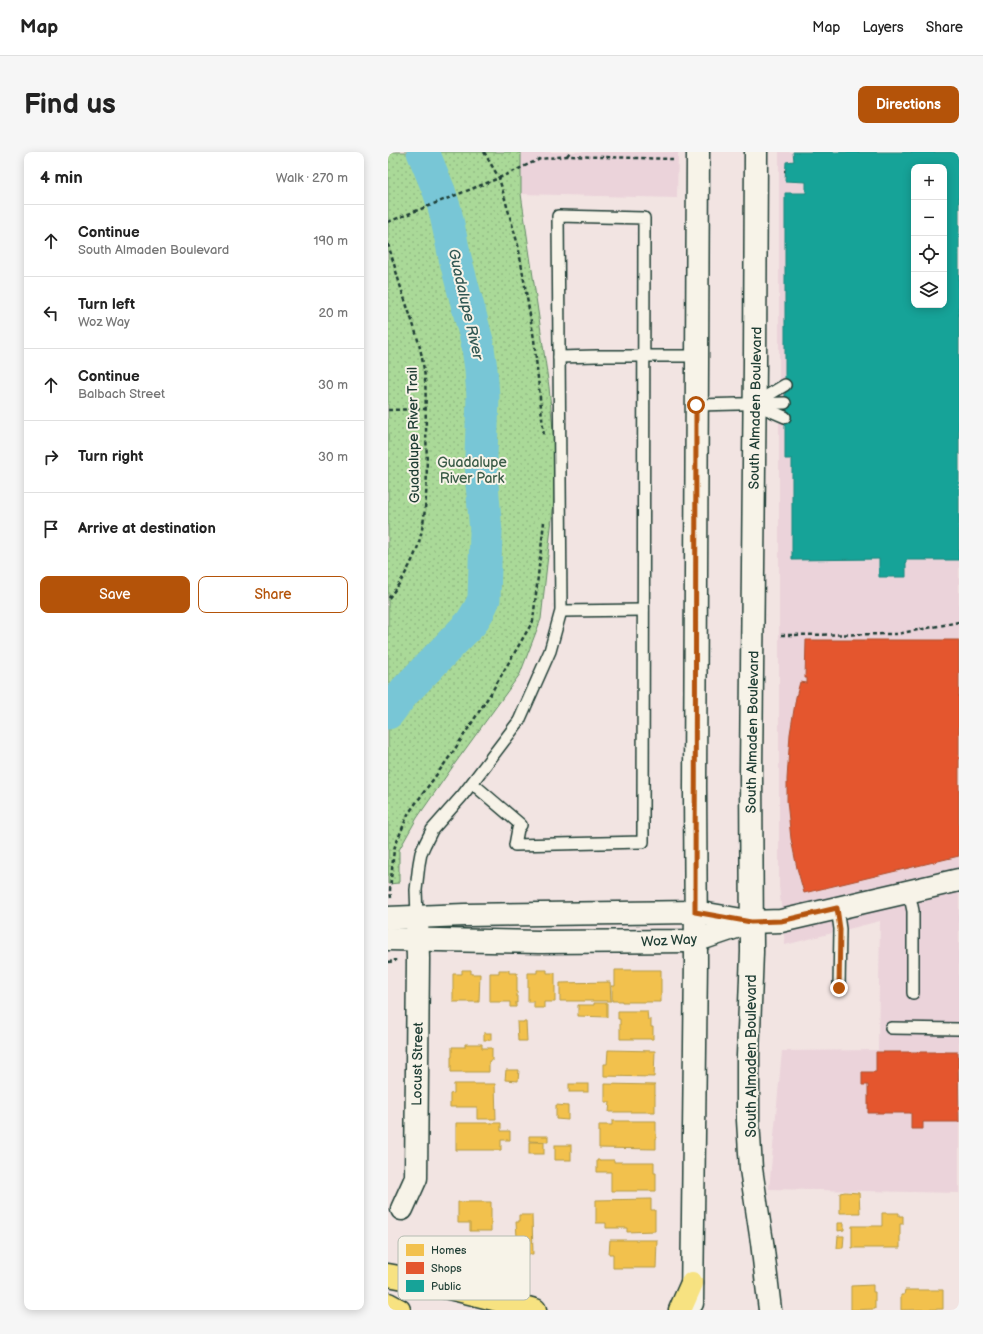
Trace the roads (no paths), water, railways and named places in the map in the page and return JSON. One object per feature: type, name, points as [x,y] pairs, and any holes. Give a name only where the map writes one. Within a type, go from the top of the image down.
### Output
[{"type":"highway","points":[[388,1275],[398,1277]]},
{"type":"highway","points":[[680,1310],[692,1283]]},
{"type":"highway","points":[[492,1300],[518,1310]]},
{"type":"highway","points":[[499,1300],[535,1310]]},
{"type":"highway","points":[[388,1304],[399,1310]]},
{"type":"main road","points":[[692,1310],[698,152]]},
{"type":"main road","name":"South Almaden Boulevard","points":[[756,152],[752,952],[748,1056],[748,1120],[751,1169],[770,1310]]},
{"type":"main road","points":[[751,922],[781,921],[959,880]]},
{"type":"main road","name":"Woz Way","points":[[391,918],[417,916],[695,912],[751,922]]},
{"type":"main road","name":"Locust Street","points":[[402,1209],[416,1178],[417,916]]},
{"type":"main road","name":"Woz Way","points":[[391,939],[539,942],[695,941],[751,922]]},
{"type":"lane","points":[[417,916],[416,890],[421,853],[432,830],[453,807],[519,721],[550,652],[562,611],[558,216],[644,218],[643,842],[515,845],[518,829],[521,825],[472,783]]},
{"type":"lane","points":[[559,357],[644,355],[697,356]]},
{"type":"lane","points":[[755,404],[785,385]]},
{"type":"lane","points":[[696,405],[784,403]]},
{"type":"lane","points":[[755,404],[784,417]]},
{"type":"lane","points":[[562,611],[643,610]]},
{"type":"lane","points":[[909,892],[913,911],[913,993]]},
{"type":"lane","points":[[837,908],[840,929],[839,988]]},
{"type":"lane","points":[[891,1028],[959,1029]]},
{"type":"waterway","name":"Guadalupe River","points":[[388,713],[405,691],[471,623],[484,599],[486,532],[481,456],[483,397],[481,369],[477,341],[455,258],[445,210],[423,152]]},
{"type":"park label","name":"Guadalupe River Park","points":[[472,470]]}]
